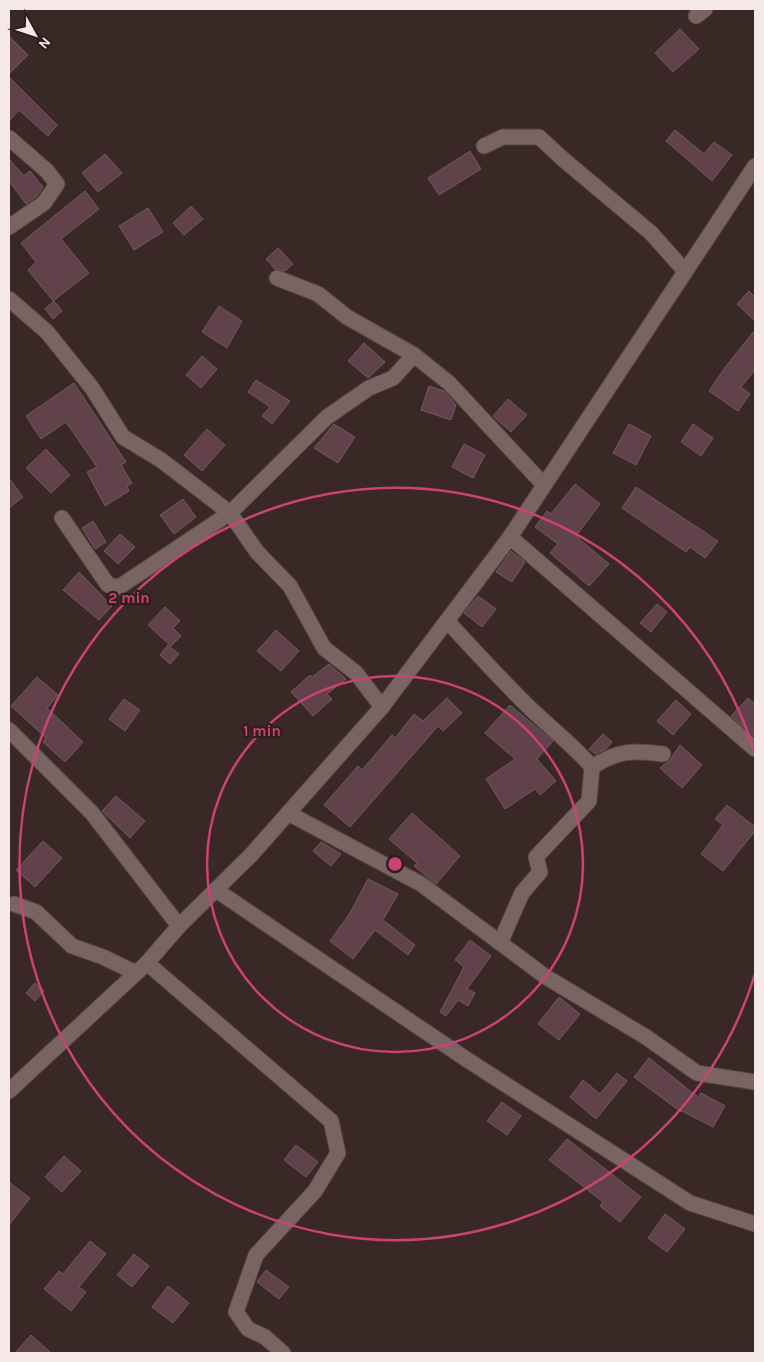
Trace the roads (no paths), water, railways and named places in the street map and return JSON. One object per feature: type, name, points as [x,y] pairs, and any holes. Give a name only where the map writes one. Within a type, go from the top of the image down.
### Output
[{"type":"street","points":[[484,146],[503,136],[539,137],[652,233],[685,272]]},
{"type":"street","points":[[9,138],[46,171],[57,184],[44,203],[9,227]]},
{"type":"street","points":[[9,1091],[142,968],[179,926],[251,855],[382,707],[510,536],[755,166]]},
{"type":"street","points":[[277,278],[318,294],[347,317],[414,355],[450,383],[544,485]]},
{"type":"street","points":[[9,299],[47,332],[92,388],[123,437],[161,460],[230,513],[257,552],[290,586],[324,648],[356,673],[382,707]]},
{"type":"street","points":[[62,518],[108,584],[119,586],[230,513],[327,417],[370,388],[393,378],[414,355]]},
{"type":"street","points":[[510,536],[755,749]]},
{"type":"street","points":[[447,621],[518,697],[558,735],[576,748],[592,767],[589,802],[536,857],[540,872],[522,892],[500,943]]},
{"type":"street","points":[[9,730],[92,813],[179,926]]},
{"type":"street","points":[[592,767],[604,759],[634,750],[663,754]]},
{"type":"street","points":[[288,813],[421,884],[546,978],[646,1037],[697,1073],[755,1082]]},
{"type":"street","points":[[216,890],[466,1059],[690,1203],[755,1224]]},
{"type":"street","points":[[14,904],[36,912],[72,946],[142,968],[331,1121],[338,1153],[315,1191],[256,1255],[236,1312],[248,1329],[265,1337],[283,1353]]}]
